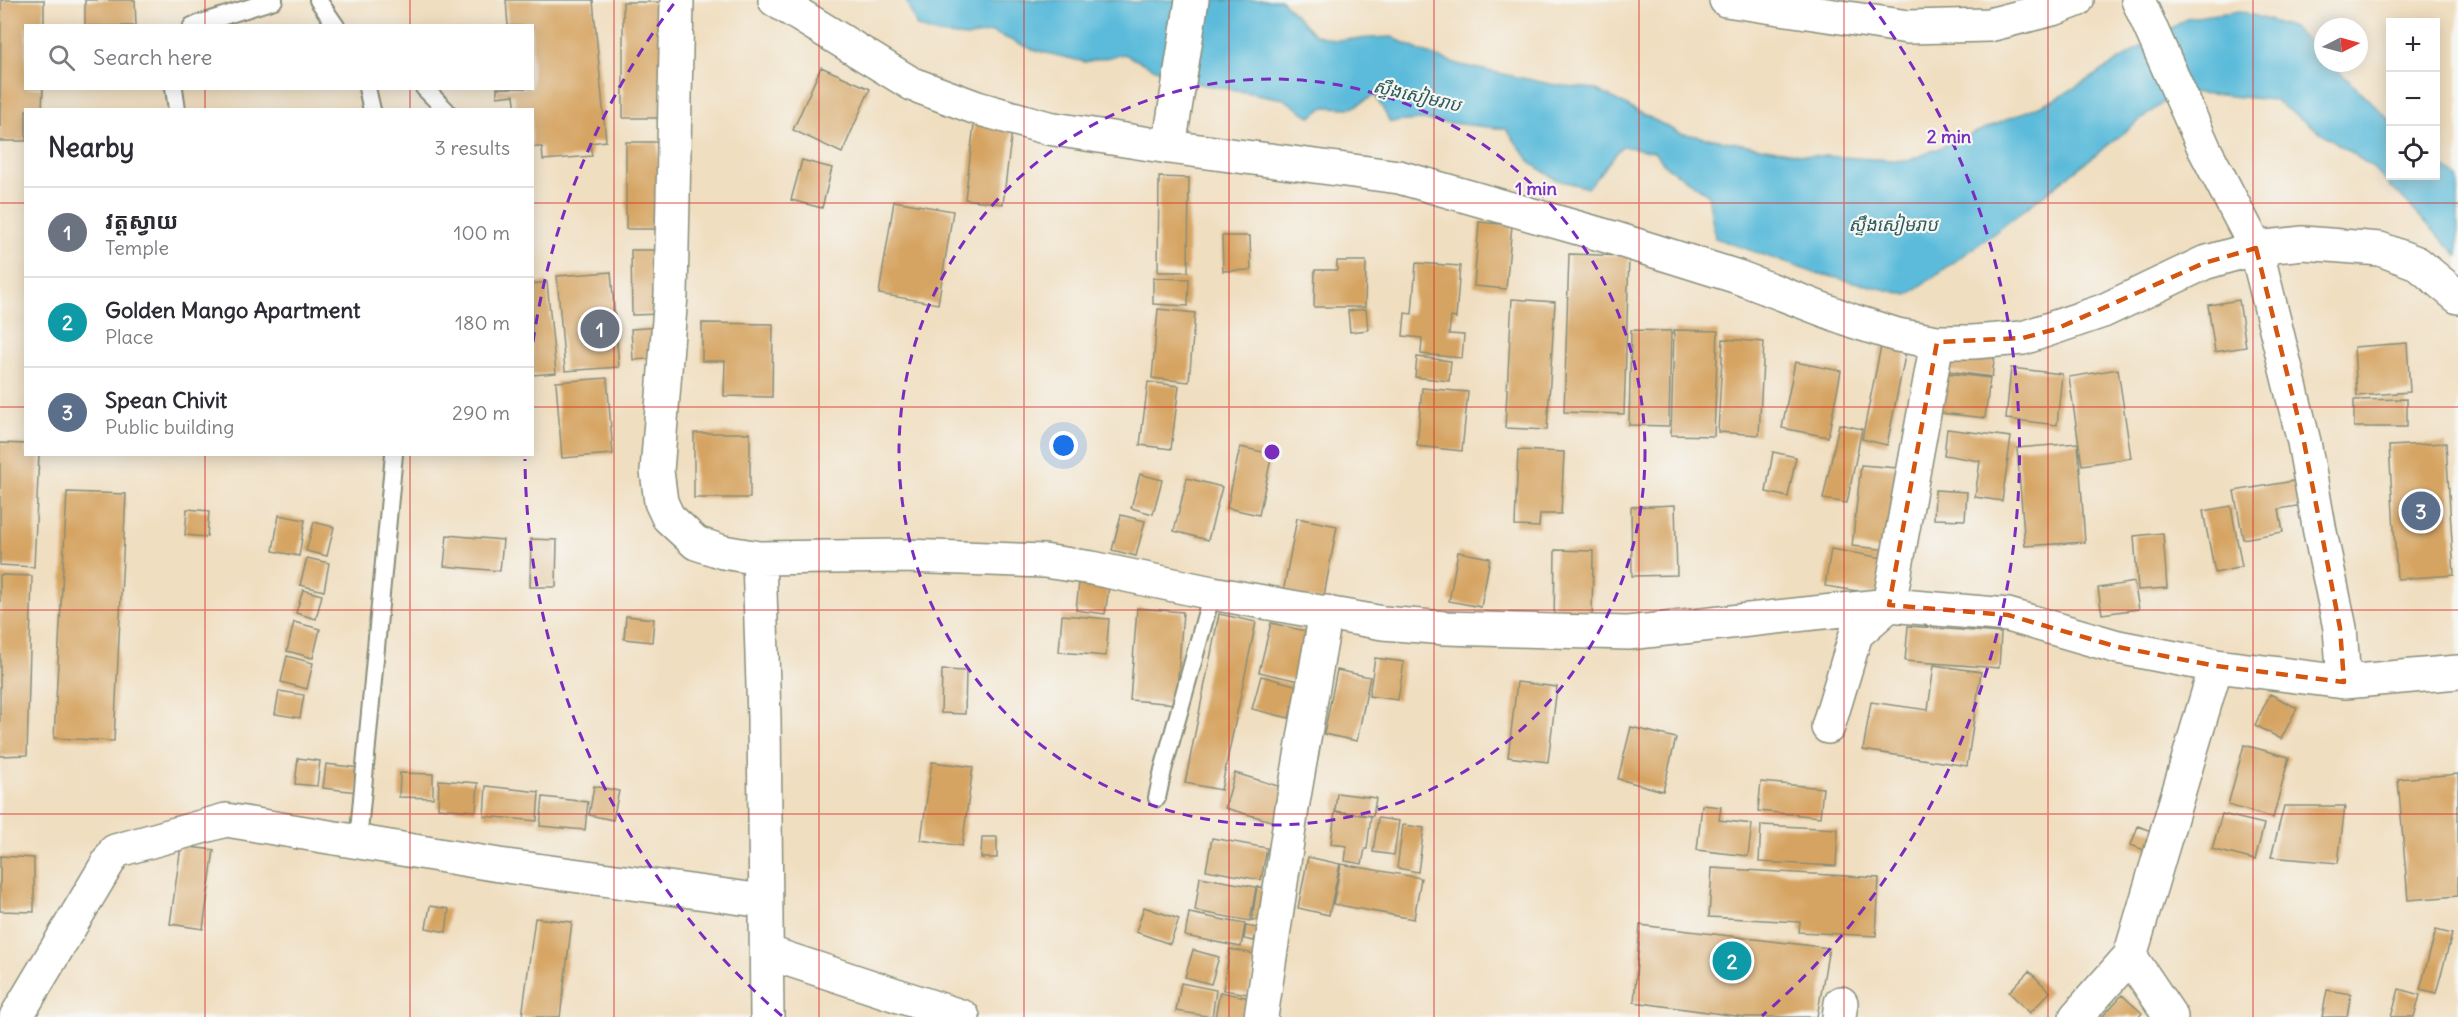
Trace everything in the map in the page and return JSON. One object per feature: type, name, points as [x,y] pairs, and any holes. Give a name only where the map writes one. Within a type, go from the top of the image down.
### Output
[{"type":"street","points":[[677,0],[671,295],[657,471],[658,488],[668,517],[696,543],[723,552],[759,558],[904,555],[1044,561],[1383,622],[1445,628],[1628,633],[1889,605],[2008,615],[2118,646],[2216,666],[2344,682],[2458,672]]},
{"type":"street","points":[[775,0],[912,84],[977,108],[1048,128],[1169,147],[1399,177],[1536,215],[1728,274],[1897,335],[1937,342],[2023,338],[2056,329],[2114,306],[2204,263],[2256,248],[2303,243],[2380,249],[2417,263],[2458,297]]},
{"type":"street","points":[[1169,147],[1192,0]]},
{"type":"street","points":[[1726,0],[1908,27],[1989,25],[2056,8],[2077,0]]},
{"type":"street","points":[[2141,9],[2205,150],[2256,248],[2304,442],[2340,628],[2344,682]]},
{"type":"street","points":[[1828,727],[1856,634],[1889,605],[1937,342]]},
{"type":"street","points":[[759,558],[764,719],[764,901],[767,1017]]},
{"type":"street","points":[[1261,1017],[1292,807],[1326,612]]},
{"type":"street","points":[[2076,1017],[2130,956],[2216,666]]},
{"type":"street","points":[[16,1017],[115,851],[226,820],[499,865],[764,901]]},
{"type":"street","points":[[766,952],[963,1017]]},
{"type":"street","points":[[2130,956],[2170,1017]]},
{"type":"lane","points":[[198,24],[274,0]]},
{"type":"lane","points":[[318,0],[335,24]]},
{"type":"lane","points":[[174,90],[177,108]]},
{"type":"lane","points":[[367,90],[372,108]]},
{"type":"lane","points":[[426,90],[444,108]]},
{"type":"lane","points":[[358,842],[394,456]]},
{"type":"lane","points":[[1157,798],[1212,593]]},
{"type":"highlighted area","points":[[2256,248],[2304,442],[2340,628],[2344,682],[2216,666],[2118,647],[2008,615],[1889,605],[1937,342],[2023,338],[2056,329],[2204,263]]},
{"type":"water","name":"ស្ទឹងសៀមរាប","points":[[906,0],[1123,0],[1134,2],[1281,0],[1314,34],[1334,40],[1392,37],[1420,51],[1461,65],[1555,85],[1595,89],[1679,133],[1806,155],[1908,161],[2058,98],[2188,18],[2240,11],[2293,28],[2314,48],[2314,72],[2339,72],[2386,116],[2386,180],[2440,180],[2440,163],[2458,178],[2458,256],[2372,167],[2273,100],[2178,91],[1993,234],[1908,295],[1812,272],[1715,238],[1708,194],[1667,167],[1654,152],[1622,146],[1588,188],[1555,179],[1532,164],[1506,129],[1422,120],[1390,122],[1375,95],[1352,108],[1324,107],[1311,117],[1284,99],[1179,80],[1124,54],[1085,62],[1034,50],[992,32],[967,37],[938,34],[917,27]]},
{"type":"building","points":[[1,0],[44,0],[44,24],[24,24],[24,90],[43,90],[42,108],[24,108],[24,141],[0,141]]},
{"type":"building","points":[[85,0],[135,0],[136,24],[85,24]]},
{"type":"building","points":[[506,0],[593,0],[606,141],[590,143],[592,156],[543,160],[542,147],[534,147],[534,108],[516,108],[514,95],[497,97],[497,90],[534,90],[534,24],[508,24]]},
{"type":"building","points":[[623,2],[666,2],[666,118],[623,118]]},
{"type":"building","points":[[821,67],[870,89],[842,153],[793,130]]},
{"type":"building","points":[[975,116],[1013,121],[1003,204],[965,199]]},
{"type":"building","points":[[626,142],[658,142],[659,229],[626,229]]},
{"type":"building","points":[[802,160],[832,168],[822,208],[791,200]]},
{"type":"building","points":[[1159,177],[1189,178],[1188,272],[1158,272]]},
{"type":"building","points":[[894,201],[953,211],[938,304],[879,294]]},
{"type":"building","points":[[1479,222],[1512,225],[1506,289],[1474,286]]},
{"type":"building","points":[[1222,236],[1250,236],[1251,270],[1223,271]]},
{"type":"building","points":[[631,250],[661,250],[662,314],[632,315]]},
{"type":"building","points":[[1569,254],[1629,256],[1624,414],[1564,412]]},
{"type":"building","points":[[1337,261],[1366,261],[1365,307],[1314,307],[1315,270],[1337,270]]},
{"type":"building","points":[[1416,263],[1460,266],[1456,318],[1451,317],[1449,334],[1464,335],[1462,358],[1421,354],[1422,338],[1403,336],[1405,313],[1412,314]]},
{"type":"building","points":[[611,272],[619,367],[565,371],[557,276]]},
{"type":"building","points":[[1153,278],[1189,279],[1188,306],[1153,304]]},
{"type":"building","points":[[547,282],[556,373],[534,375],[534,284]]},
{"type":"building","points":[[1512,299],[1555,302],[1547,430],[1505,428]]},
{"type":"building","points":[[2239,300],[2246,347],[2215,352],[2208,305]]},
{"type":"building","points":[[1158,309],[1195,313],[1189,382],[1152,378]]},
{"type":"building","points":[[1366,309],[1368,330],[1350,332],[1348,311]]},
{"type":"building","points":[[702,323],[773,324],[772,397],[724,396],[725,361],[702,361]]},
{"type":"building","points":[[660,327],[662,358],[633,360],[631,329]]},
{"type":"building","points":[[1631,330],[1671,331],[1669,426],[1629,425]]},
{"type":"building","points":[[1674,330],[1718,331],[1714,436],[1671,435]]},
{"type":"building","points":[[1723,339],[1764,342],[1759,435],[1718,432]]},
{"type":"building","points":[[2407,343],[2410,392],[2357,396],[2354,347]]},
{"type":"building","points":[[1881,346],[1906,351],[1887,445],[1862,439]]},
{"type":"building","points":[[1950,348],[1995,353],[1992,377],[1947,371]]},
{"type":"building","points":[[1417,357],[1451,361],[1449,381],[1415,377]]},
{"type":"building","points":[[1795,362],[1841,371],[1828,437],[1782,428]]},
{"type":"building","points":[[2011,368],[2062,374],[2057,425],[2006,419]]},
{"type":"building","points":[[2118,369],[2131,458],[2082,465],[2069,377]]},
{"type":"building","points":[[1945,373],[1990,378],[1985,418],[1941,413]]},
{"type":"building","points":[[607,378],[613,454],[562,458],[556,382]]},
{"type":"building","points":[[1148,382],[1179,386],[1171,449],[1140,445]]},
{"type":"building","points":[[1422,388],[1468,392],[1462,451],[1417,446]]},
{"type":"building","points":[[2407,399],[2407,427],[2354,427],[2354,400]]},
{"type":"building","points":[[1839,424],[1862,429],[1847,503],[1823,499]]},
{"type":"building","points":[[1947,429],[2011,437],[2002,501],[1975,497],[1980,461],[1944,455]]},
{"type":"building","points":[[694,433],[750,433],[750,498],[694,498]]},
{"type":"building","points":[[0,443],[24,444],[24,456],[39,456],[34,567],[0,565]]},
{"type":"building","points":[[2078,443],[2085,542],[2025,546],[2017,448]]},
{"type":"building","points":[[2446,443],[2454,575],[2397,579],[2389,446]]},
{"type":"building","points":[[1240,447],[1272,454],[1259,515],[1227,508]]},
{"type":"building","points":[[1518,450],[1564,452],[1561,514],[1540,514],[1539,527],[1515,526]]},
{"type":"building","points":[[1773,452],[1796,457],[1788,497],[1766,492]]},
{"type":"building","points":[[1861,465],[1898,468],[1889,550],[1852,546]]},
{"type":"building","points":[[1140,474],[1162,480],[1153,514],[1131,508]]},
{"type":"building","points":[[1187,478],[1222,487],[1208,540],[1174,531]]},
{"type":"building","points":[[2299,480],[2303,505],[2279,509],[2283,532],[2243,539],[2234,491]]},
{"type":"building","points":[[1935,490],[1967,492],[1965,520],[1934,519]]},
{"type":"building","points":[[67,492],[126,494],[114,741],[54,738]]},
{"type":"building","points":[[1675,505],[1677,575],[1632,576],[1631,507]]},
{"type":"building","points":[[2231,506],[2242,567],[2215,573],[2203,511]]},
{"type":"building","points":[[187,509],[209,511],[207,537],[185,535]]},
{"type":"building","points":[[279,515],[305,520],[299,556],[273,551]]},
{"type":"building","points":[[1121,515],[1145,521],[1136,556],[1112,550]]},
{"type":"building","points":[[1297,518],[1337,526],[1323,601],[1283,593]]},
{"type":"building","points":[[314,522],[334,527],[327,556],[306,551]]},
{"type":"building","points":[[2163,533],[2167,588],[2138,590],[2134,536]]},
{"type":"building","points":[[447,535],[503,540],[500,571],[444,566]]},
{"type":"building","points":[[531,539],[557,540],[556,587],[530,587]]},
{"type":"building","points":[[1831,549],[1895,560],[1889,596],[1825,586]]},
{"type":"building","points":[[1555,550],[1593,551],[1592,627],[1554,626]]},
{"type":"building","points":[[1458,552],[1490,558],[1481,607],[1449,601]]},
{"type":"building","points":[[307,558],[329,563],[324,591],[300,585]]},
{"type":"building","points":[[0,575],[32,576],[27,755],[0,756]]},
{"type":"building","points":[[2134,582],[2139,609],[2102,614],[2098,588]]},
{"type":"building","points":[[1079,583],[1109,587],[1105,614],[1076,610]]},
{"type":"building","points":[[303,590],[322,595],[316,619],[296,613]]},
{"type":"building","points":[[1137,608],[1183,612],[1176,704],[1130,700]]},
{"type":"building","points":[[1219,614],[1256,622],[1221,790],[1185,783]]},
{"type":"building","points":[[1062,615],[1109,619],[1106,656],[1059,652]]},
{"type":"building","points":[[626,616],[654,619],[652,642],[624,639]]},
{"type":"building","points":[[294,622],[320,629],[313,658],[287,651]]},
{"type":"building","points":[[1271,623],[1310,632],[1299,681],[1259,672]]},
{"type":"building","points":[[1908,626],[2001,633],[1999,668],[1905,661]]},
{"type":"building","points":[[287,656],[313,663],[307,689],[281,682]]},
{"type":"building","points":[[1375,658],[1404,662],[1398,700],[1369,696]]},
{"type":"building","points":[[1934,665],[1981,672],[1967,766],[1863,750],[1871,702],[1928,710]]},
{"type":"building","points":[[942,670],[966,671],[965,714],[941,713]]},
{"type":"building","points":[[1337,670],[1370,677],[1357,741],[1324,734]]},
{"type":"building","points":[[1261,676],[1298,686],[1289,718],[1252,709]]},
{"type":"building","points":[[1517,682],[1557,687],[1548,762],[1508,757]]},
{"type":"building","points":[[279,691],[304,695],[300,718],[275,714]]},
{"type":"building","points":[[2270,694],[2297,708],[2281,739],[2255,725]]},
{"type":"building","points":[[1631,727],[1676,738],[1663,791],[1618,779]]},
{"type":"building","points":[[2244,745],[2289,757],[2273,818],[2228,805]]},
{"type":"building","points":[[298,758],[320,761],[317,786],[295,784]]},
{"type":"building","points":[[932,762],[973,767],[962,846],[921,840]]},
{"type":"building","points":[[326,764],[360,768],[358,792],[323,788]]},
{"type":"building","points":[[400,773],[433,774],[433,798],[399,797]]},
{"type":"building","points":[[1235,773],[1288,789],[1278,823],[1225,808]]},
{"type":"building","points":[[2458,774],[2458,896],[2408,900],[2398,779]]},
{"type":"building","points":[[439,780],[478,783],[476,811],[438,808]]},
{"type":"building","points":[[1761,782],[1823,788],[1820,817],[1758,811]]},
{"type":"building","points":[[486,786],[539,792],[537,821],[484,816]]},
{"type":"building","points":[[594,786],[619,791],[613,820],[589,815]]},
{"type":"building","points":[[1337,793],[1376,798],[1373,816],[1335,811]]},
{"type":"building","points":[[543,797],[588,802],[585,830],[540,826]]},
{"type":"building","points":[[1702,805],[1721,807],[1719,820],[1752,824],[1748,856],[1697,850]]},
{"type":"building","points":[[2284,806],[2345,806],[2338,863],[2271,857]]},
{"type":"building","points":[[1335,812],[1371,816],[1367,849],[1365,849],[1362,864],[1345,861],[1347,846],[1331,844]]},
{"type":"building","points":[[2222,814],[2264,824],[2255,860],[2212,849]]},
{"type":"building","points":[[1378,818],[1399,821],[1394,855],[1373,852]]},
{"type":"building","points":[[1403,825],[1424,828],[1418,872],[1397,868]]},
{"type":"building","points":[[1761,825],[1838,829],[1836,866],[1759,862]]},
{"type":"building","points":[[2138,826],[2161,835],[2154,854],[2131,845]]},
{"type":"building","points":[[982,837],[997,837],[997,858],[981,858]]},
{"type":"building","points":[[1212,838],[1267,848],[1261,880],[1206,870]]},
{"type":"building","points":[[181,846],[214,850],[203,929],[170,924]]},
{"type":"building","points":[[0,856],[34,858],[34,912],[0,911]]},
{"type":"building","points":[[1308,857],[1340,864],[1329,915],[1298,908]]},
{"type":"building","points":[[1341,864],[1421,878],[1414,919],[1333,904]]},
{"type":"building","points":[[1712,868],[1879,878],[1876,936],[1799,932],[1800,922],[1709,917]]},
{"type":"building","points":[[1200,877],[1256,887],[1250,921],[1195,911]]},
{"type":"building","points":[[1257,887],[1271,889],[1265,922],[1252,920]]},
{"type":"building","points":[[430,906],[449,909],[446,932],[426,928]]},
{"type":"building","points":[[1144,907],[1179,919],[1170,944],[1136,932]]},
{"type":"building","points":[[1189,913],[1245,924],[1241,947],[1185,936]]},
{"type":"building","points":[[535,918],[572,922],[560,1017],[522,1017]]},
{"type":"building","points":[[1640,925],[1829,948],[1817,1017],[1744,1017],[1634,1002]]},
{"type":"building","points":[[1246,926],[1257,928],[1254,941],[1244,939]]},
{"type":"building","points":[[2436,930],[2452,934],[2436,993],[2420,989]]},
{"type":"building","points":[[1230,949],[1255,954],[1248,994],[1223,990]]},
{"type":"building","points":[[1193,950],[1219,957],[1211,984],[1185,977]]},
{"type":"building","points":[[2029,971],[2050,992],[2030,1013],[2009,992]]},
{"type":"building","points":[[1181,983],[1216,990],[1212,1017],[1176,1011]]},
{"type":"building","points":[[2399,989],[2420,995],[2414,1017],[2391,1017]]},
{"type":"building","points":[[2327,990],[2351,994],[2347,1017],[2322,1017]]},
{"type":"building","points":[[1220,992],[1250,998],[1247,1017],[1215,1017]]},
{"type":"building","points":[[2122,995],[2142,1013],[2139,1017],[2102,1017]]},
{"type":"place","name":"វត្តស្វាយ","points":[[600,329]]},
{"type":"place","name":"Spean Chivit","points":[[2421,511]]},
{"type":"place","name":"Golden Mango Apartment","points":[[1732,961]]}]
